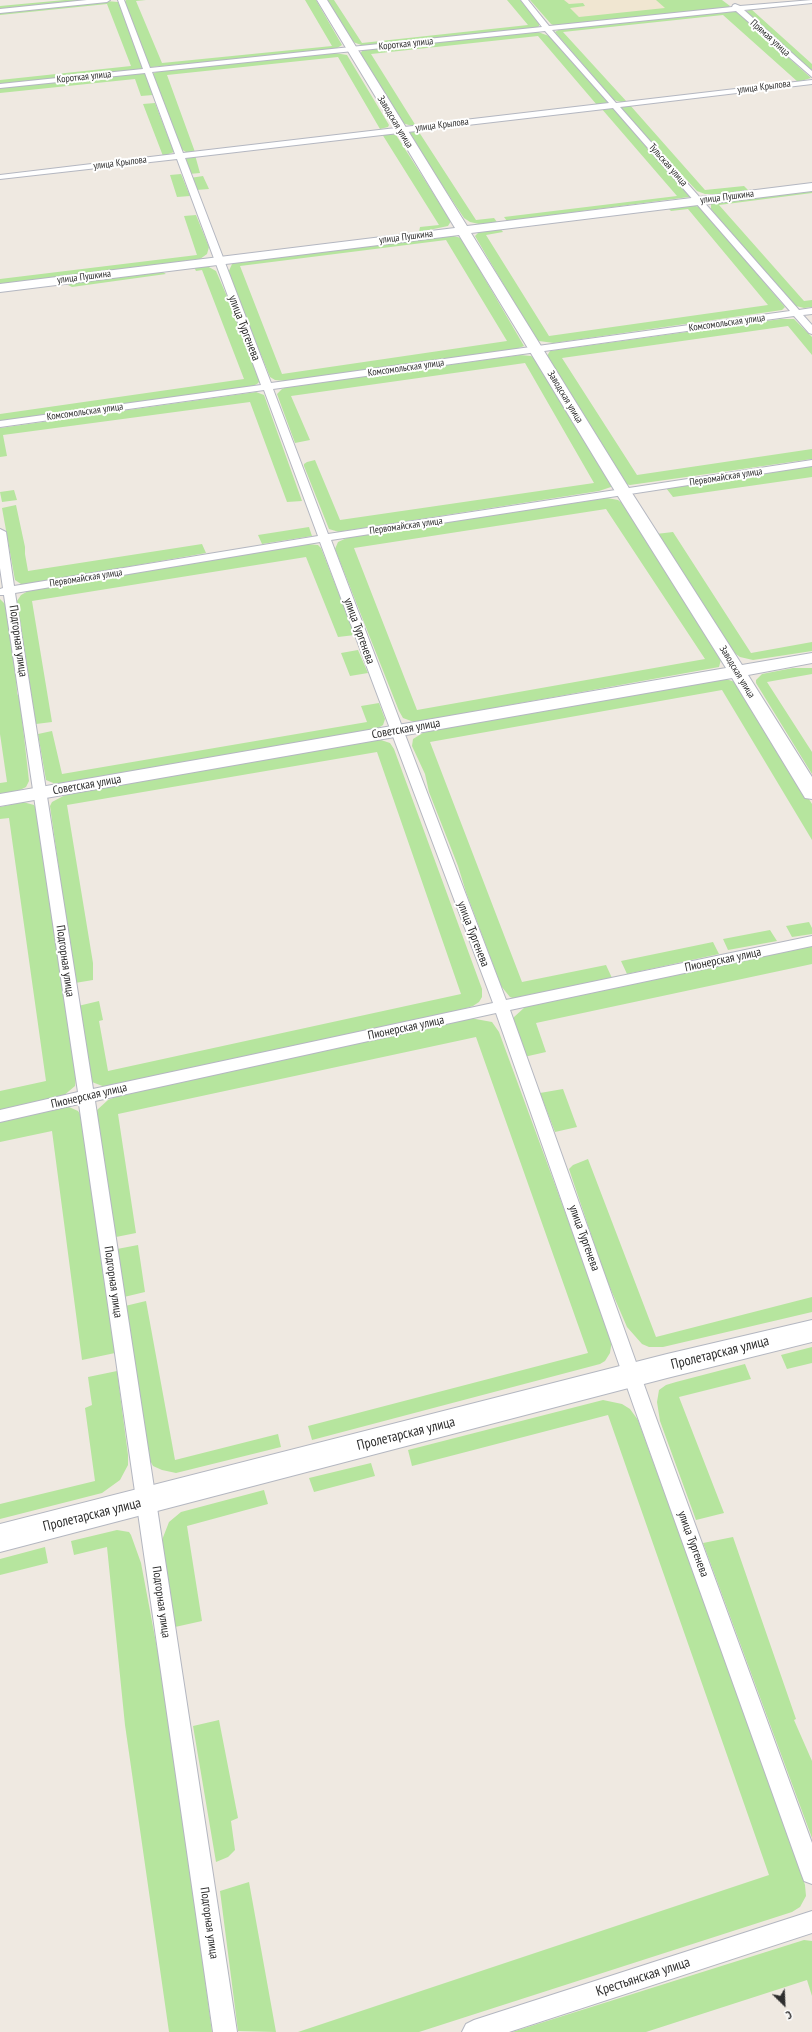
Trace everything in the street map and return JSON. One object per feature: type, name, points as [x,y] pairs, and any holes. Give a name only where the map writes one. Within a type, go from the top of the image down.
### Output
[{"type":"main road","name":"Заводская улица","points":[[322,0],[400,130],[463,229],[535,350],[812,793]]},
{"type":"main road","name":"улица Пушкина","points":[[0,288],[812,186]]},
{"type":"main road","name":"Советская улица","points":[[0,800],[812,658]]},
{"type":"main road","name":"Пролетарская улица","points":[[0,1538],[632,1375],[812,1331]]},
{"type":"street","points":[[0,11],[107,0]]},
{"type":"street","name":"улица Тургенева","points":[[121,0],[218,260],[325,538],[396,731],[502,1008],[632,1375],[812,1873]]},
{"type":"street","name":"Тульская улица","points":[[524,0],[547,29],[699,200],[812,331]]},
{"type":"street","name":"Прямая улица","points":[[728,0],[812,75]]},
{"type":"street","name":"Короткая улица","points":[[0,86],[812,1]]},
{"type":"street","name":"улица Крылова","points":[[0,177],[812,82]]},
{"type":"street","name":"Комсомольская улица","points":[[0,424],[812,311]]},
{"type":"street","name":"Первомайская улица","points":[[5,591],[325,538],[812,463]]},
{"type":"street","name":"Подгорная улица","points":[[0,532],[5,591],[41,793],[85,1098],[225,2032]]},
{"type":"street","name":"Пионерская улица","points":[[0,1116],[245,1061],[502,1008],[812,941]]},
{"type":"street","name":"Крестьянская улица","points":[[474,2032],[812,1922]]},
{"type":"shaded area","points":[[538,0],[711,0],[717,6],[559,23]]},
{"type":"green space","points":[[65,0],[95,0],[0,9],[0,6]]},
{"type":"green space","points":[[126,0],[146,0],[136,1],[162,63],[332,46],[305,0],[316,0],[342,45],[334,50],[150,67],[136,34],[125,2]]},
{"type":"green space","points":[[327,0],[334,0],[362,43],[528,25],[507,0],[520,0],[539,22],[539,26],[535,29],[364,46],[353,42]]},
{"type":"green space","points":[[530,0],[564,0],[569,4],[583,3],[585,6],[570,8],[579,17],[665,8],[656,0],[722,0],[730,6],[725,9],[555,26],[551,24]]},
{"type":"green space","points":[[106,1],[118,2],[143,66],[142,69],[0,85],[0,80],[131,66],[107,4],[0,15],[0,12]]},
{"type":"green space","points":[[751,9],[812,64],[812,72],[745,12]]},
{"type":"green space","points":[[727,11],[738,12],[811,78],[798,82],[723,15],[563,32],[627,102],[621,102],[614,100],[555,32],[560,29]]},
{"type":"green space","points":[[538,32],[549,36],[608,102],[597,105],[538,36],[371,54],[416,126],[409,125],[402,123],[360,54],[362,51],[368,49]]},
{"type":"green space","points":[[335,53],[347,55],[389,125],[388,127],[380,129],[338,57],[167,75],[195,152],[186,152],[181,149],[152,74],[159,71]]},
{"type":"green space","points":[[144,73],[153,95],[141,96],[135,79],[0,93],[0,88]]},
{"type":"green space","points":[[155,103],[174,152],[163,156],[143,104]]},
{"type":"green space","points":[[629,104],[705,190],[744,186],[748,190],[718,194],[705,194],[697,191],[619,107]]},
{"type":"green space","points":[[601,108],[615,109],[690,196],[507,221],[504,217],[677,196]]},
{"type":"green space","points":[[417,129],[476,220],[494,218],[497,222],[479,224],[470,222],[464,218],[408,134],[409,131]]},
{"type":"green space","points":[[388,133],[396,135],[451,221],[448,226],[419,232],[420,227],[439,225],[382,134]]},
{"type":"green space","points":[[195,155],[200,173],[189,174],[184,159]]},
{"type":"green space","points":[[181,174],[190,196],[177,197],[170,175]]},
{"type":"green space","points":[[203,176],[209,189],[196,190],[190,178]]},
{"type":"green space","points":[[812,189],[812,193],[719,205],[804,301],[812,300],[812,307],[804,308],[792,305],[711,209],[711,204],[714,202]]},
{"type":"green space","points":[[691,205],[700,207],[785,307],[782,310],[554,343],[539,341],[536,340],[475,236],[479,232],[500,228],[503,232],[486,235],[549,336],[768,305],[688,209],[671,211],[667,207]]},
{"type":"green space","points":[[196,215],[209,247],[207,254],[200,259],[0,284],[0,279],[197,255],[184,216]]},
{"type":"green space","points":[[450,235],[461,238],[524,346],[513,350],[285,381],[275,380],[270,377],[228,273],[232,264],[237,262]],"holes":[[[446,240],[507,341],[282,374],[240,266]]]},
{"type":"green space","points":[[207,266],[216,271],[232,308],[260,381],[257,384],[251,387],[0,423],[0,414],[244,379],[202,270],[196,271],[194,267]]},
{"type":"green space","points":[[161,271],[166,274],[72,287],[68,285],[75,281]]},
{"type":"green space","points":[[781,319],[794,319],[812,337],[812,355],[788,326],[562,358],[637,475],[812,449],[812,459],[630,485],[625,484],[548,360],[547,356],[550,351],[556,350]]},
{"type":"green space","points":[[520,355],[531,356],[537,360],[612,484],[611,487],[599,491],[339,532],[329,529],[304,466],[307,462],[315,460],[340,520],[594,483],[525,363],[291,396],[310,440],[295,443],[277,394],[282,389],[287,387]]},
{"type":"green space","points":[[256,392],[264,395],[302,501],[287,502],[250,402],[3,435],[7,456],[0,457],[0,428]]},
{"type":"green space","points":[[812,466],[812,477],[673,497],[666,488]]},
{"type":"green space","points":[[14,490],[17,500],[2,502],[0,492]]},
{"type":"green space","points":[[607,498],[618,500],[623,504],[722,656],[719,667],[414,722],[403,718],[399,711],[335,549],[338,542],[349,537]],"holes":[[[606,509],[705,659],[417,710],[354,548]]]},
{"type":"green space","points":[[16,505],[25,547],[28,571],[202,544],[206,553],[30,584],[21,584],[15,580],[2,508]]},
{"type":"green space","points":[[309,527],[312,536],[262,544],[258,535]]},
{"type":"green space","points":[[673,532],[751,653],[812,642],[812,651],[753,660],[740,657],[733,652],[656,534]]},
{"type":"green space","points":[[307,544],[318,545],[321,548],[355,635],[338,637],[306,557],[32,601],[52,722],[36,724],[17,601],[21,595],[30,590]]},
{"type":"green space","points":[[0,599],[8,607],[16,668],[17,693],[20,701],[29,781],[26,787],[20,790],[0,795],[0,783],[7,782],[0,734]]},
{"type":"green space","points":[[358,650],[368,673],[350,676],[341,653]]},
{"type":"green space","points":[[793,668],[812,668],[812,674],[767,682],[812,752],[812,774],[756,683],[756,680],[762,674]]},
{"type":"green space","points":[[726,679],[735,682],[739,686],[812,804],[812,840],[722,690],[430,742],[522,982],[606,965],[612,978],[515,999],[510,997],[501,986],[466,892],[458,866],[429,792],[425,774],[412,746],[413,739],[426,731]]},
{"type":"green space","points":[[379,703],[385,719],[383,725],[375,730],[58,785],[46,780],[38,734],[52,731],[62,774],[367,722],[361,706]]},
{"type":"green space","points":[[381,740],[390,743],[394,749],[482,989],[482,997],[479,1002],[473,1006],[454,1012],[105,1087],[92,1082],[78,1006],[99,1001],[103,1020],[99,1021],[108,1071],[461,994],[377,752],[67,805],[93,963],[93,980],[75,983],[50,806],[52,802],[69,793]]},
{"type":"green space","points":[[23,802],[34,805],[37,810],[76,1079],[75,1086],[62,1097],[0,1111],[0,1091],[46,1081],[9,818],[0,819],[0,807]]},
{"type":"green space","points":[[809,922],[812,928],[812,934],[792,937],[786,926]]},
{"type":"green space","points":[[770,930],[777,941],[728,950],[723,939]]},
{"type":"green space","points":[[713,942],[719,954],[627,974],[621,961]]},
{"type":"green space","points":[[812,946],[812,964],[536,1023],[546,1052],[524,1057],[513,1023],[514,1017],[525,1007]]},
{"type":"green space","points":[[470,1018],[492,1022],[499,1032],[612,1340],[610,1353],[605,1361],[600,1364],[312,1440],[308,1426],[588,1353],[476,1037],[118,1114],[136,1233],[116,1237],[96,1114],[97,1110],[108,1100],[133,1090]]},
{"type":"green space","points":[[563,1089],[577,1127],[555,1132],[540,1093]]},
{"type":"green space","points":[[62,1107],[69,1107],[78,1111],[82,1117],[115,1353],[82,1360],[52,1131],[0,1142],[0,1120]]},
{"type":"green space","points":[[588,1159],[656,1337],[812,1297],[812,1312],[663,1347],[649,1347],[642,1344],[627,1327],[605,1276],[569,1169],[573,1165]]},
{"type":"green space","points":[[138,1245],[145,1292],[124,1297],[117,1249]]},
{"type":"green space","points":[[146,1301],[175,1460],[278,1434],[281,1447],[176,1473],[162,1470],[153,1466],[148,1457],[125,1306]]},
{"type":"green space","points":[[812,1347],[812,1363],[787,1369],[781,1355]]},
{"type":"green space","points":[[745,1364],[751,1379],[679,1397],[724,1513],[696,1520],[660,1421],[657,1402],[659,1390],[666,1385]]},
{"type":"green space","points":[[117,1371],[128,1455],[128,1465],[120,1480],[102,1493],[0,1519],[0,1504],[95,1481],[85,1408],[92,1405],[88,1377]]},
{"type":"green space","points":[[603,1400],[622,1404],[630,1409],[638,1420],[799,1865],[805,1885],[806,1896],[800,1907],[792,1912],[419,2032],[298,2032],[769,1875],[608,1415],[412,1466],[408,1450]]},
{"type":"green space","points":[[371,1463],[375,1476],[314,1492],[309,1478]]},
{"type":"green space","points":[[264,1490],[268,1504],[187,1526],[202,1621],[175,1627],[162,1540],[169,1522],[181,1512]]},
{"type":"green space","points":[[117,1530],[129,1532],[141,1563],[170,1717],[212,2032],[169,2032],[125,1725],[107,1547],[74,1555],[71,1541]]},
{"type":"green space","points":[[733,1537],[796,1719],[794,1720],[812,1761],[812,1838],[703,1543]]},
{"type":"green space","points":[[45,1547],[48,1563],[0,1575],[0,1559]]},
{"type":"green space","points":[[219,1720],[238,1818],[231,1821],[235,1850],[228,1857],[216,1862],[193,1726]]},
{"type":"green space","points":[[249,1882],[276,2032],[238,2031],[220,1891]]},
{"type":"green space","points":[[804,1940],[812,1941],[812,1996],[807,1980],[646,2032],[512,2032]]}]
